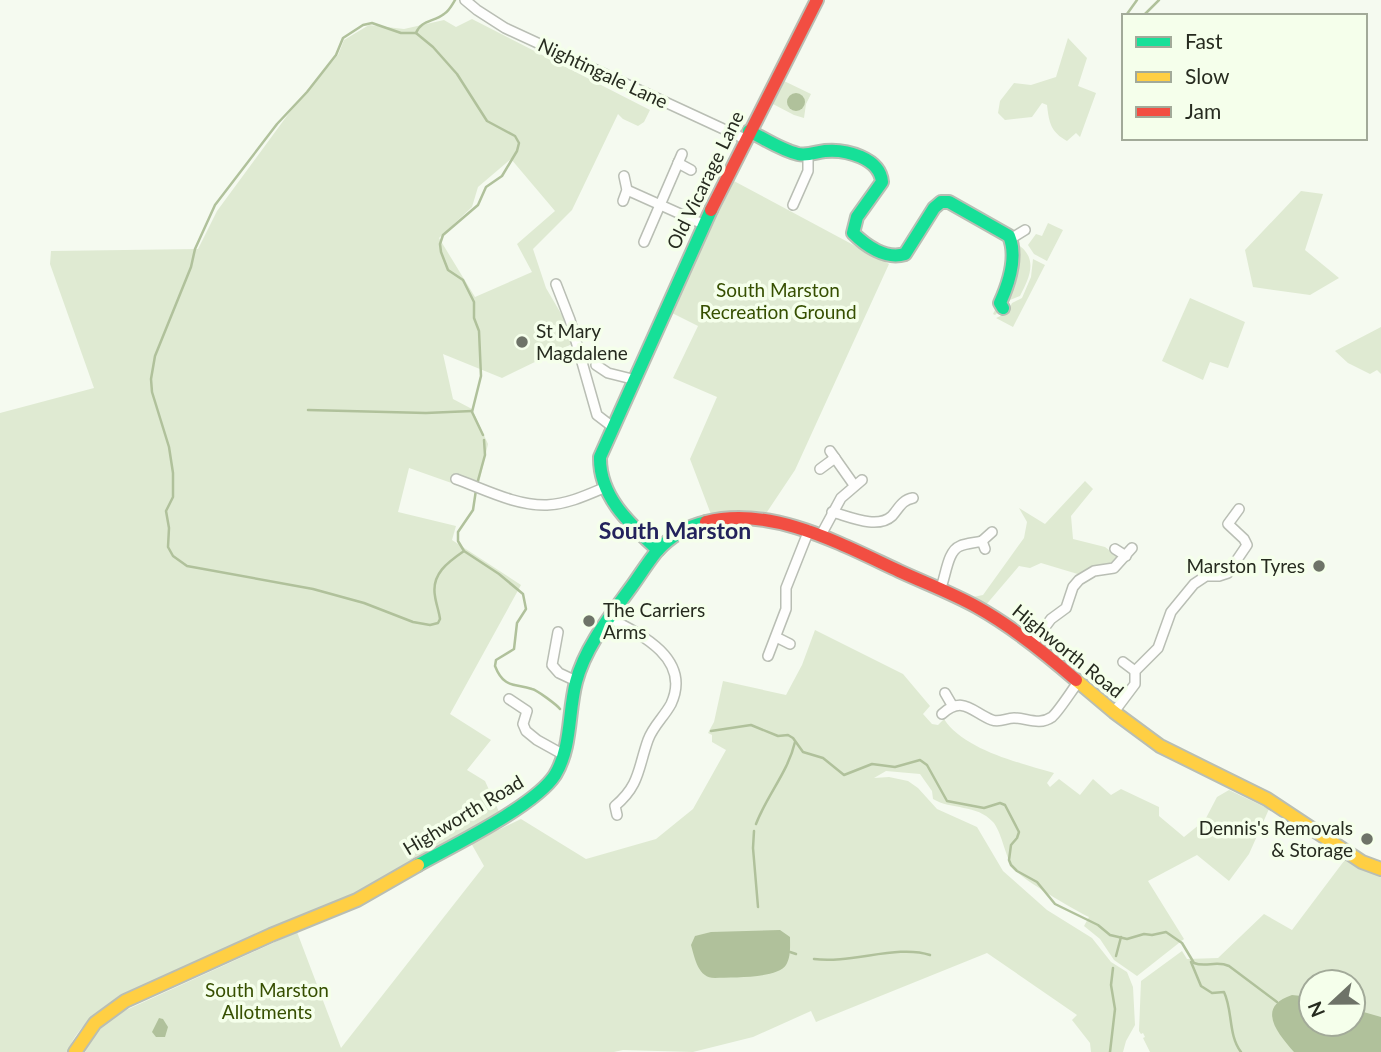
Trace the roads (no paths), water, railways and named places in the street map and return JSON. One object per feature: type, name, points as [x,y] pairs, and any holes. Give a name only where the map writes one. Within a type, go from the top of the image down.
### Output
[{"type":"street","name":"Nightingale Lane","points":[[466,0],[505,28],[747,135]]},
{"type":"street","name":"Old Vicarage Lane","points":[[658,550],[621,511],[606,487],[599,471],[599,461],[677,281],[747,135],[817,0]]},
{"type":"street","points":[[747,135],[794,152],[808,155],[830,150],[850,154],[874,165],[879,170],[881,184],[855,221],[853,233],[889,255],[898,257],[905,254],[934,208],[941,202],[948,202],[1012,238]]},
{"type":"street","points":[[793,205],[808,171],[808,155]]},
{"type":"street","points":[[644,242],[680,159],[691,170]]},
{"type":"street","points":[[624,176],[624,201]]},
{"type":"street","points":[[626,190],[705,225]]},
{"type":"street","points":[[1012,238],[1025,230]]},
{"type":"street","points":[[1003,308],[1000,303],[1009,278],[1012,238]]},
{"type":"street","points":[[556,284],[570,320],[597,415],[614,428]]},
{"type":"street","points":[[596,365],[608,373],[636,380]]},
{"type":"street","points":[[768,656],[786,609],[786,588],[815,533],[841,498],[858,482],[832,454],[820,470]]},
{"type":"street","points":[[456,479],[477,488],[546,505],[569,501],[606,487]]},
{"type":"street","points":[[832,512],[882,522],[890,517],[906,497]]},
{"type":"street","points":[[1114,712],[1135,684],[1135,671],[1160,645],[1171,612],[1194,584],[1206,576],[1225,575],[1247,545],[1228,524],[1239,509]]},
{"type":"street","name":"Highworth Road","points":[[75,1052],[95,1023],[125,1001],[271,935],[357,900],[513,810],[550,781],[565,755],[576,681],[586,657],[609,618],[658,550],[690,526],[720,518],[759,520],[815,533],[991,615],[1033,643],[1114,712],[1171,752],[1230,780],[1292,815],[1362,862],[1381,869]]},
{"type":"street","points":[[940,590],[947,573],[950,554],[954,549],[984,545],[992,532]]},
{"type":"street","points":[[1033,643],[1052,619],[1066,608],[1073,587],[1079,580],[1094,571],[1114,568],[1129,552],[1115,549]]},
{"type":"street","points":[[609,618],[639,633],[662,651],[673,670],[675,687],[669,706],[650,736],[634,785],[613,808]]},
{"type":"street","points":[[558,632],[552,665],[559,673],[576,681]]},
{"type":"street","points":[[776,637],[790,644]]},
{"type":"street","points":[[1123,662],[1135,671]]},
{"type":"street","points":[[942,714],[952,705],[969,707],[997,721],[1014,718],[1044,720],[1056,713],[1079,681]]},
{"type":"street","points":[[946,693],[952,705]]},
{"type":"street","points":[[509,699],[527,711],[523,724],[528,733],[565,755]]},
{"type":"waterway","points":[[416,33],[424,23],[446,13],[455,0]]},
{"type":"waterway","points":[[1127,14],[1137,0]]},
{"type":"waterway","points":[[1145,14],[1159,0]]},
{"type":"waterway","points":[[464,551],[438,575],[434,588],[440,619],[438,623],[430,625],[413,622],[364,603],[313,589],[187,566],[173,556],[168,547],[166,511],[173,497],[173,473],[169,447],[152,392],[155,356],[191,267],[195,249],[215,205],[277,124],[336,55],[343,38],[363,25],[372,23],[401,33],[416,33],[433,47],[457,74],[487,121],[515,136],[519,143],[502,176],[486,187],[478,205],[443,235],[440,244],[448,270],[463,280],[474,302],[474,318],[479,331],[481,376],[472,412],[483,435]]},
{"type":"waterway","points":[[308,410],[426,413],[472,411]]},
{"type":"waterway","points":[[477,484],[485,455],[484,440]]},
{"type":"waterway","points":[[476,490],[473,510],[458,532],[458,541],[464,551],[523,594],[526,609],[517,623],[514,649],[496,660],[495,666],[506,682],[535,690],[560,709]]},
{"type":"waterway","points":[[711,731],[751,725],[778,736],[788,735],[803,752],[823,758],[844,775],[872,764],[895,767],[920,760],[927,765],[947,801],[984,808],[1000,803],[1005,805],[1019,832],[1011,845],[1011,865],[1037,882],[1055,904],[1098,925],[1110,935],[1127,939],[1166,932],[1182,943],[1194,963],[1229,966],[1277,1002]]},
{"type":"waterway","points":[[756,824],[788,763],[795,742]]},
{"type":"waterway","points":[[754,831],[758,907]]},
{"type":"waterway","points":[[1116,956],[1121,937]]},
{"type":"waterway","points":[[790,952],[796,954]]},
{"type":"waterway","points":[[814,959],[843,959],[904,952],[930,955]]},
{"type":"waterway","points":[[1191,962],[1201,986],[1212,993],[1224,992],[1234,1038],[1241,1052]]},
{"type":"waterway","points":[[1110,1052],[1115,1009],[1111,985],[1113,968]]},
{"type":"place","name":"St Mary Magdalene","points":[[522,342]]},
{"type":"place","name":"Marston Tyres","points":[[1319,566]]},
{"type":"place","name":"The Carriers Arms","points":[[589,621]]},
{"type":"place","name":"Dennis's Removals & Storage","points":[[1367,839]]},
{"type":"district","name":"South Marston","points":[[675,531]]},
{"type":"park label","name":"South Marston Recreation Ground","points":[[778,301]]},
{"type":"park label","name":"South Marston Allotments","points":[[267,1001]]}]
